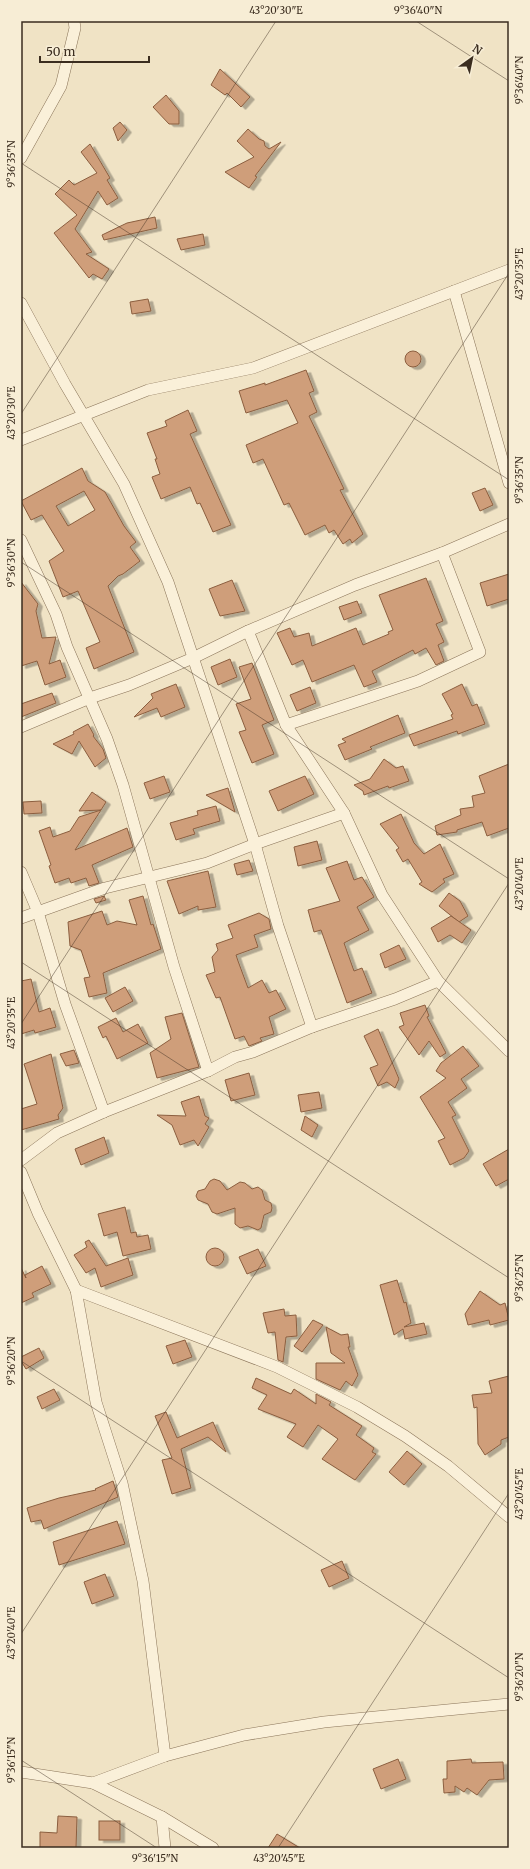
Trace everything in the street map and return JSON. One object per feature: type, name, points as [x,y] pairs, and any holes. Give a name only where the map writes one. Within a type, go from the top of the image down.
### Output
[{"type":"street","points":[[21,158],[61,86],[74,28],[74,21]]},
{"type":"street","points":[[21,440],[148,390],[253,368],[509,270]]},
{"type":"street","points":[[454,291],[509,482]]},
{"type":"street","points":[[21,303],[124,484],[165,575],[255,844],[278,926],[312,1027]]},
{"type":"street","points":[[21,728],[90,698],[129,685],[193,658],[248,631],[355,585],[442,553],[509,524]]},
{"type":"street","points":[[21,540],[56,614],[67,647],[107,739],[123,785],[148,877],[208,1071]]},
{"type":"street","points":[[286,725],[418,681],[480,652],[442,553]]},
{"type":"street","points":[[248,631],[286,725],[344,813],[382,895],[438,981],[509,1051]]},
{"type":"street","points":[[21,918],[105,888],[207,863],[255,844],[344,813]]},
{"type":"street","points":[[21,872],[38,912],[65,1004],[104,1112]]},
{"type":"street","points":[[21,1160],[57,1133],[104,1112],[208,1071],[235,1056],[253,1052],[312,1027],[395,999],[438,981]]},
{"type":"street","points":[[21,1172],[38,1214],[76,1290],[96,1402],[122,1483],[143,1581],[165,1756]]},
{"type":"street","points":[[76,1290],[277,1367],[357,1407],[405,1436],[448,1466],[509,1517]]},
{"type":"street","points":[[93,1783],[165,1756],[244,1736],[324,1722],[509,1704]]},
{"type":"street","points":[[21,1772],[93,1783],[162,1817],[213,1848]]},
{"type":"street","points":[[162,1817],[165,1848]]},
{"type":"building","points":[[220,69],[250,97],[241,107],[227,93],[225,95],[211,85]]},
{"type":"building","points":[[166,95],[179,111],[179,124],[169,124],[153,107]]},
{"type":"building","points":[[120,122],[127,130],[118,141],[113,128]]},
{"type":"building","points":[[248,129],[259,139],[264,141],[265,146],[269,149],[281,142],[255,176],[257,177],[249,188],[225,172],[254,157],[237,141]]},
{"type":"building","points":[[90,144],[110,178],[107,180],[118,198],[107,205],[98,191],[75,229],[92,252],[86,254],[109,269],[102,279],[93,274],[89,278],[54,233],[77,215],[55,194],[69,180],[74,185],[97,173],[81,152]]},
{"type":"building","points":[[155,217],[157,228],[104,240],[102,235],[127,223]]},
{"type":"building","points":[[203,234],[205,245],[181,250],[177,239]]},
{"type":"building","points":[[148,299],[151,311],[132,314],[130,302]]},
{"type":"building","points":[[413,351],[420,356],[421,359],[416,366],[413,367],[406,362],[405,359],[410,352]]},
{"type":"building","points":[[306,370],[314,391],[309,393],[317,412],[309,416],[344,489],[340,490],[363,534],[352,543],[350,539],[343,544],[334,530],[329,533],[325,525],[305,535],[289,503],[284,505],[263,459],[253,463],[246,445],[298,423],[287,400],[246,413],[239,391],[265,383],[265,385]]},
{"type":"building","points":[[188,410],[197,431],[190,434],[231,525],[213,532],[200,503],[197,504],[190,487],[161,499],[152,477],[160,474],[155,459],[157,459],[147,433],[167,426],[165,421]]},
{"type":"building","points":[[82,468],[88,481],[105,492],[124,526],[136,542],[130,547],[140,561],[118,576],[108,586],[134,652],[94,669],[86,648],[100,642],[78,591],[63,597],[49,561],[64,551],[42,515],[31,520],[21,501]],"holes":[[[84,491],[95,510],[68,526],[56,506]]]},
{"type":"building","points":[[485,488],[493,505],[480,511],[472,493]]},
{"type":"building","points":[[509,574],[509,599],[487,606],[480,583]]},
{"type":"building","points":[[426,578],[443,621],[436,624],[444,642],[438,645],[444,661],[436,665],[426,648],[415,654],[413,650],[372,671],[377,682],[364,687],[354,665],[312,682],[303,660],[292,665],[277,633],[290,628],[294,637],[309,633],[312,646],[356,628],[363,645],[389,634],[388,632],[393,630],[379,595]]},
{"type":"building","points":[[232,580],[245,611],[220,616],[209,589]]},
{"type":"building","points":[[21,582],[38,604],[36,611],[42,638],[56,637],[49,664],[60,660],[66,677],[45,685],[37,661],[21,666]]},
{"type":"building","points":[[357,601],[362,613],[344,620],[339,607]]},
{"type":"building","points":[[230,659],[237,677],[218,685],[211,667]]},
{"type":"building","points":[[252,663],[274,720],[262,725],[274,754],[252,763],[239,732],[246,730],[236,704],[251,699],[239,667]]},
{"type":"building","points":[[176,684],[185,707],[161,717],[157,708],[134,717],[153,698],[151,694]]},
{"type":"building","points":[[462,684],[472,706],[477,704],[485,724],[458,734],[457,731],[414,746],[409,735],[453,719],[451,715],[453,714],[442,694]]},
{"type":"building","points":[[310,687],[316,703],[297,711],[290,695]]},
{"type":"building","points":[[52,693],[56,703],[21,717],[21,704]]},
{"type":"building","points":[[398,715],[405,733],[370,747],[372,749],[345,760],[338,745],[346,742],[342,739]]},
{"type":"building","points":[[88,724],[94,735],[93,736],[103,749],[106,758],[95,767],[79,741],[72,754],[53,744],[74,734],[73,732]]},
{"type":"building","points":[[384,759],[396,768],[403,766],[409,781],[389,788],[388,786],[364,795],[363,791],[354,785],[370,779]]},
{"type":"building","points":[[509,764],[509,828],[487,836],[482,822],[457,830],[457,832],[437,835],[435,826],[461,815],[460,809],[474,807],[472,796],[485,793],[479,776]]},
{"type":"building","points":[[164,776],[170,792],[150,799],[144,783]]},
{"type":"building","points":[[305,776],[314,794],[278,811],[269,791]]},
{"type":"building","points":[[228,788],[235,812],[206,795]]},
{"type":"building","points":[[92,792],[106,802],[101,810],[79,811]]},
{"type":"building","points":[[41,801],[42,813],[24,814],[23,802]]},
{"type":"building","points":[[216,806],[220,821],[193,829],[195,834],[176,840],[170,823],[198,815],[197,811]]},
{"type":"building","points":[[101,810],[75,850],[127,828],[133,847],[92,865],[99,883],[89,886],[86,878],[71,883],[69,878],[55,883],[49,866],[51,865],[39,831],[50,827],[53,837],[70,831],[79,817]]},
{"type":"building","points":[[401,814],[414,843],[424,854],[440,844],[454,874],[443,879],[445,882],[432,892],[419,884],[422,882],[408,859],[403,862],[396,850],[399,848],[380,824]]},
{"type":"building","points":[[317,841],[322,860],[298,866],[294,847]]},
{"type":"building","points":[[249,860],[253,871],[237,875],[234,864]]},
{"type":"building","points":[[347,861],[354,880],[362,877],[374,897],[357,907],[369,930],[344,943],[354,971],[362,968],[372,993],[347,1003],[321,930],[314,932],[308,910],[340,901],[326,868]]},
{"type":"building","points":[[208,871],[216,907],[198,910],[198,906],[179,914],[167,881]]},
{"type":"building","points":[[449,893],[460,901],[468,916],[459,922],[439,906]]},
{"type":"building","points":[[104,896],[106,900],[96,903],[94,899]]},
{"type":"building","points":[[143,896],[151,925],[153,924],[161,949],[103,973],[107,993],[89,997],[84,978],[90,977],[81,950],[70,946],[68,922],[102,911],[107,925],[117,921],[137,925],[129,900]]},
{"type":"building","points":[[259,913],[269,919],[271,929],[254,935],[258,947],[236,955],[248,988],[262,980],[269,993],[276,990],[286,1009],[269,1017],[274,1034],[260,1038],[262,1041],[249,1046],[244,1036],[235,1039],[220,997],[216,998],[206,975],[215,972],[212,957],[218,950],[216,944],[233,938],[228,925]]},
{"type":"building","points":[[451,916],[471,930],[462,943],[450,935],[438,942],[431,928]]},
{"type":"building","points":[[399,945],[406,959],[385,968],[380,954]]},
{"type":"building","points":[[31,979],[39,1012],[50,1008],[56,1027],[35,1033],[34,1030],[21,1034],[21,981]]},
{"type":"building","points":[[125,987],[133,1001],[113,1012],[105,998]]},
{"type":"building","points":[[425,1005],[429,1016],[427,1017],[446,1053],[440,1057],[429,1041],[419,1055],[399,1027],[404,1025],[400,1013]]},
{"type":"building","points":[[182,1013],[199,1067],[157,1078],[150,1053],[171,1039],[165,1017]]},
{"type":"building","points":[[116,1018],[123,1032],[138,1024],[148,1043],[117,1059],[106,1036],[103,1038],[98,1027]]},
{"type":"building","points":[[378,1029],[399,1079],[395,1088],[387,1082],[378,1086],[370,1068],[378,1065],[364,1036]]},
{"type":"building","points":[[463,1046],[479,1066],[461,1079],[467,1088],[448,1102],[456,1115],[452,1117],[469,1151],[464,1158],[450,1165],[438,1141],[445,1138],[420,1097],[446,1078],[436,1071],[441,1063]]},
{"type":"building","points":[[74,1050],[79,1063],[66,1066],[60,1054]]},
{"type":"building","points":[[51,1054],[63,1108],[58,1115],[59,1119],[21,1130],[21,1109],[37,1104],[24,1064]]},
{"type":"building","points":[[249,1073],[255,1095],[231,1101],[225,1080]]},
{"type":"building","points":[[319,1092],[322,1108],[301,1112],[298,1095]]},
{"type":"building","points":[[199,1096],[205,1116],[209,1118],[205,1124],[209,1127],[198,1146],[194,1140],[180,1145],[172,1125],[157,1115],[186,1116],[181,1102]]},
{"type":"building","points":[[305,1116],[318,1125],[312,1137],[301,1130]]},
{"type":"building","points":[[104,1137],[109,1153],[81,1165],[75,1149]]},
{"type":"building","points":[[509,1149],[509,1179],[496,1186],[483,1164]]},
{"type":"building","points":[[214,1179],[220,1181],[227,1190],[240,1182],[245,1183],[252,1189],[258,1187],[262,1190],[265,1200],[271,1203],[272,1208],[271,1212],[264,1215],[261,1228],[258,1230],[248,1226],[240,1228],[235,1224],[235,1208],[217,1214],[212,1212],[208,1204],[198,1200],[196,1196],[198,1191],[205,1189],[210,1181]]},
{"type":"building","points":[[125,1207],[131,1233],[136,1232],[137,1237],[148,1235],[151,1249],[123,1256],[117,1232],[104,1236],[98,1214]]},
{"type":"building","points":[[89,1240],[106,1266],[128,1258],[133,1275],[101,1287],[95,1268],[86,1273],[74,1255],[87,1247],[85,1242]]},
{"type":"building","points":[[215,1248],[221,1251],[224,1257],[221,1263],[215,1266],[209,1263],[206,1257],[209,1251]]},
{"type":"building","points":[[258,1249],[266,1266],[247,1274],[239,1257]]},
{"type":"building","points":[[42,1266],[51,1284],[32,1293],[34,1297],[21,1303],[21,1268],[26,1278],[25,1275]]},
{"type":"building","points":[[397,1280],[404,1303],[406,1302],[411,1323],[404,1327],[424,1323],[427,1334],[405,1339],[403,1329],[394,1335],[380,1285]]},
{"type":"building","points":[[480,1291],[500,1305],[505,1303],[509,1320],[490,1325],[489,1320],[468,1325],[465,1314]]},
{"type":"building","points":[[284,1309],[285,1316],[296,1315],[297,1336],[286,1337],[283,1362],[278,1360],[275,1332],[268,1333],[263,1313]]},
{"type":"building","points":[[313,1320],[323,1325],[302,1352],[294,1346]]},
{"type":"building","points":[[326,1327],[341,1335],[348,1334],[350,1347],[348,1347],[358,1375],[352,1386],[346,1381],[340,1390],[316,1379],[316,1363],[345,1363],[331,1353]]},
{"type":"building","points":[[185,1340],[192,1357],[173,1364],[166,1346]]},
{"type":"building","points":[[39,1348],[44,1358],[26,1369],[21,1361],[21,1357]]},
{"type":"building","points":[[509,1376],[509,1437],[501,1440],[501,1444],[485,1455],[478,1444],[477,1407],[474,1408],[472,1395],[492,1393],[489,1381]]},
{"type":"building","points":[[256,1378],[291,1394],[294,1389],[316,1404],[316,1394],[331,1402],[329,1405],[362,1426],[356,1435],[374,1448],[372,1452],[376,1454],[355,1480],[322,1459],[338,1439],[318,1425],[303,1447],[287,1437],[296,1424],[258,1409],[267,1395],[252,1388]]},
{"type":"building","points":[[54,1389],[60,1400],[42,1409],[37,1397]]},
{"type":"building","points":[[166,1412],[177,1438],[213,1422],[226,1452],[208,1437],[181,1449],[191,1488],[172,1494],[162,1460],[172,1458],[155,1416]]},
{"type":"building","points":[[407,1451],[422,1464],[404,1485],[389,1472]]},
{"type":"building","points":[[113,1481],[118,1497],[44,1529],[41,1520],[31,1522],[27,1508],[59,1498],[96,1490],[95,1489]]},
{"type":"building","points":[[117,1521],[125,1544],[59,1565],[53,1542]]},
{"type":"building","points":[[342,1561],[349,1578],[329,1587],[321,1570]]},
{"type":"building","points":[[105,1574],[114,1596],[92,1604],[84,1582]]},
{"type":"building","points":[[398,1759],[406,1779],[381,1789],[373,1769]]},
{"type":"building","points":[[471,1759],[472,1763],[503,1762],[504,1779],[489,1780],[477,1795],[467,1788],[464,1792],[455,1786],[455,1792],[444,1793],[443,1779],[447,1779],[447,1761]]},
{"type":"building","points":[[58,1816],[77,1817],[76,1848],[40,1848],[40,1832],[57,1833]]},
{"type":"building","points":[[99,1821],[120,1821],[120,1840],[99,1840]]},
{"type":"building","points":[[277,1834],[300,1848],[268,1848]]}]
